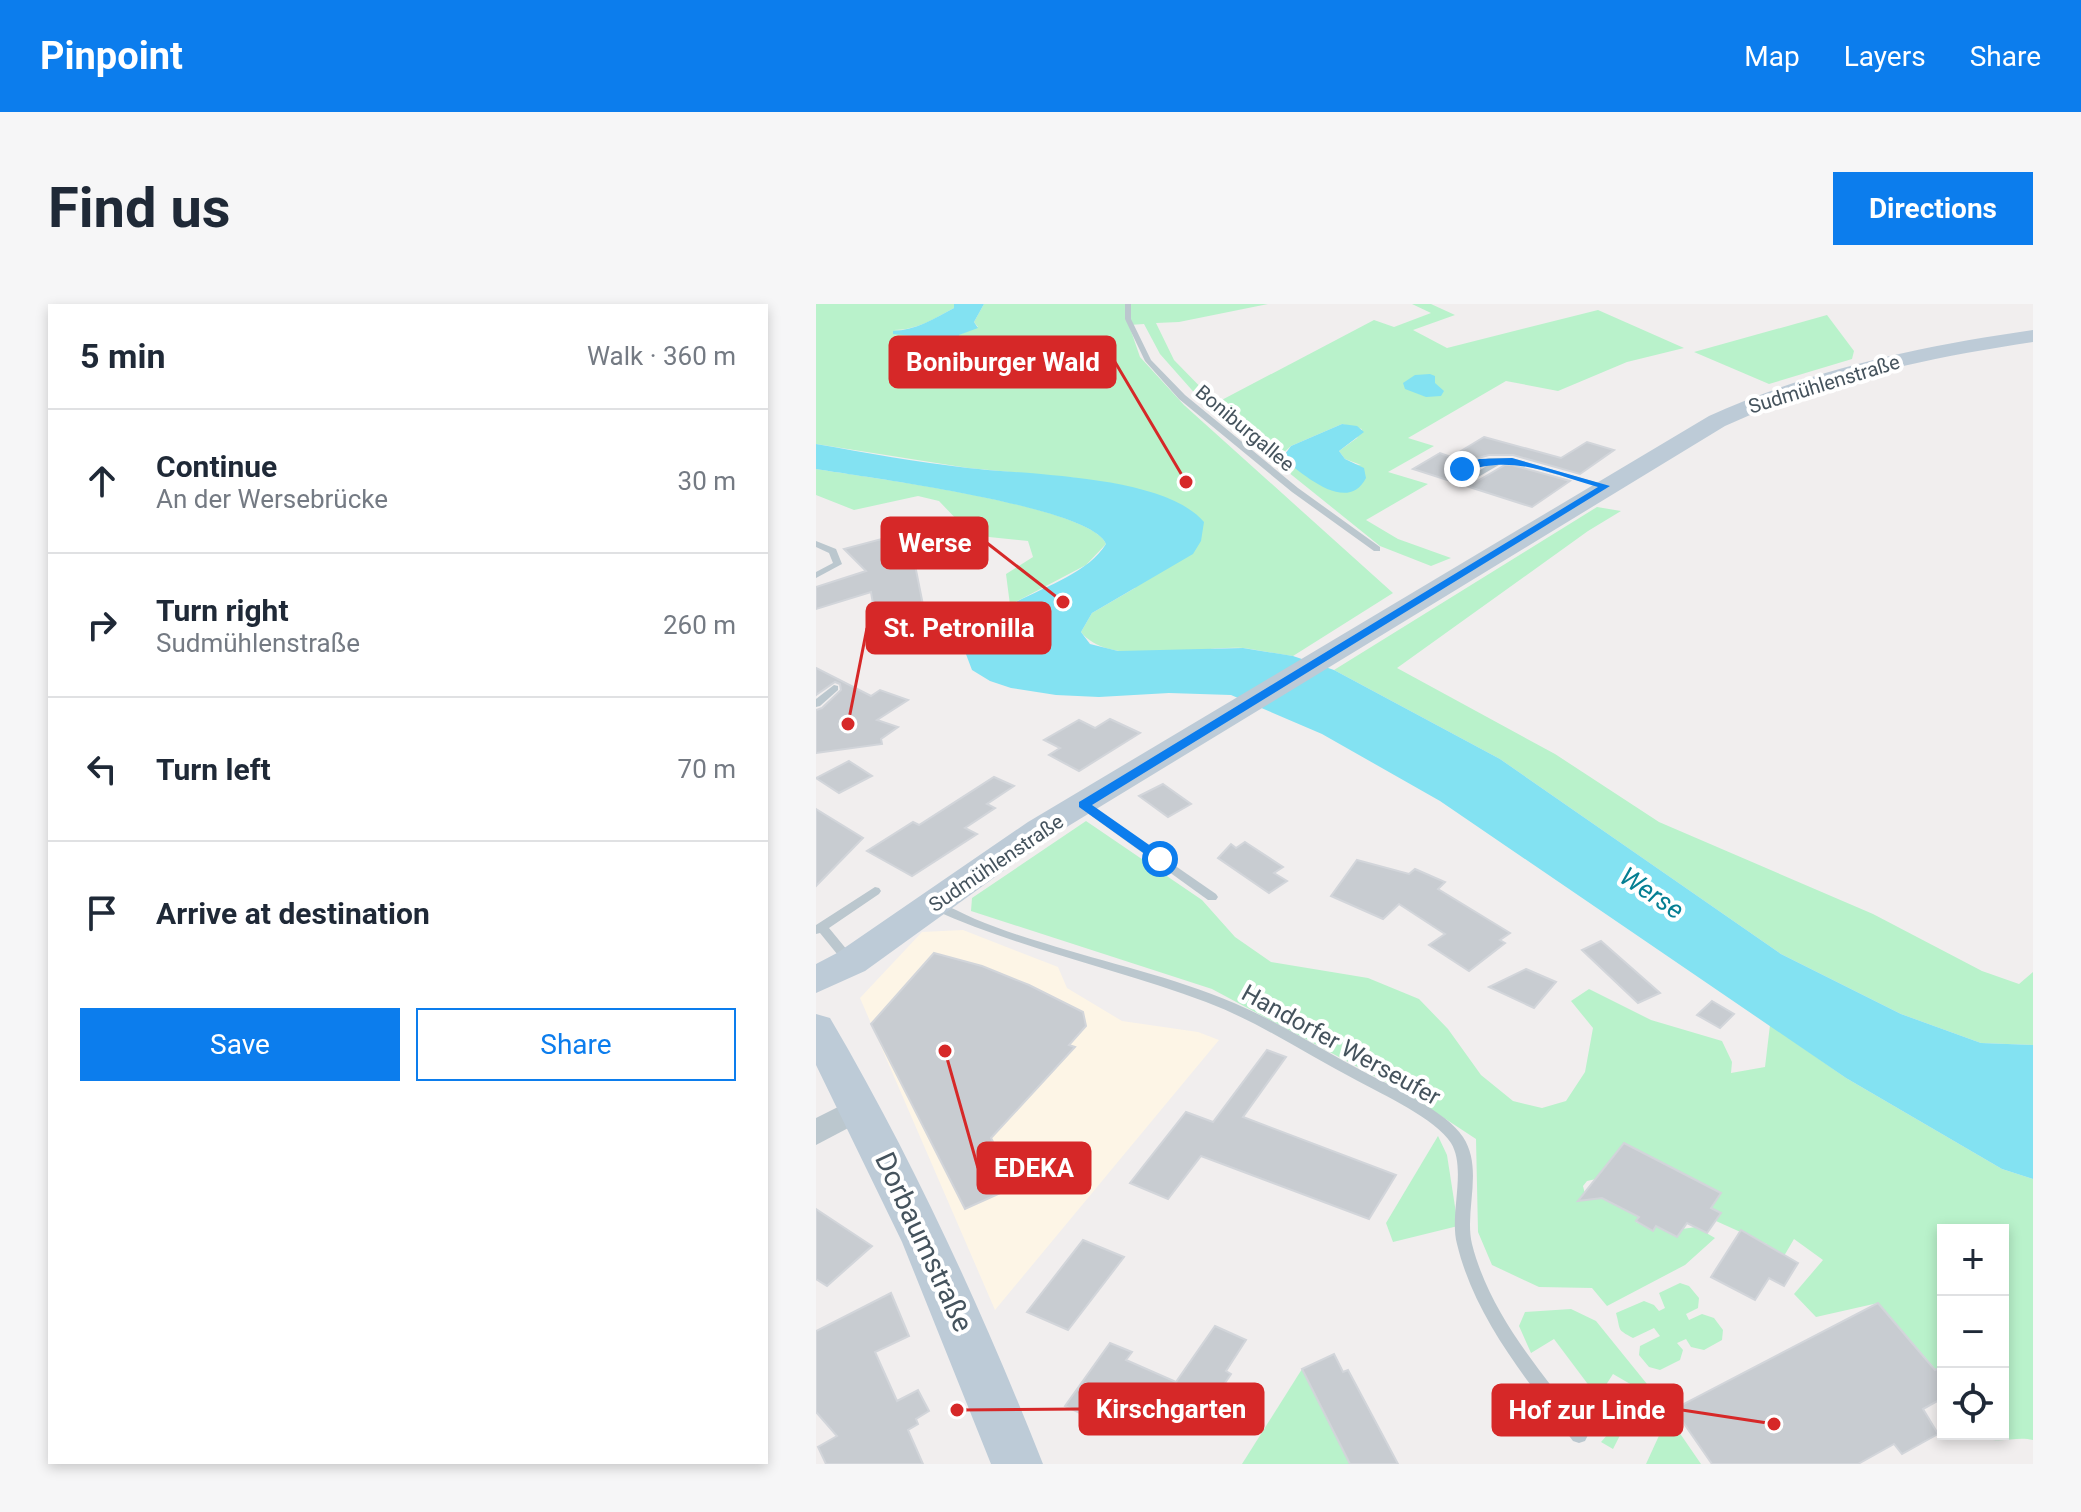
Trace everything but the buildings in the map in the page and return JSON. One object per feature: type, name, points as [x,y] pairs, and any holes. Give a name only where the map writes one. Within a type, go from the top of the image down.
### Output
[{"type":"street","name":"Sudmühlenstraße","points":[[816,980],[851,962],[1040,829],[1717,421],[1780,393],[1890,362],[2033,336]]},
{"type":"street","name":"Dorbaumstraße","points":[[816,1028],[862,1107],[941,1271],[1017,1464]]},
{"type":"street","points":[[816,1133],[862,1107]]},
{"type":"lane","name":"Boniburgallee","points":[[1128,304],[1128,319],[1148,361],[1182,397],[1295,490],[1377,549]]},
{"type":"lane","points":[[1502,460],[1473,478],[1458,476],[1469,465],[1502,460],[1605,486]]},
{"type":"lane","points":[[816,544],[833,551],[838,564],[816,575]]},
{"type":"lane","points":[[816,704],[834,688]]},
{"type":"lane","points":[[1083,805],[1212,897]]},
{"type":"lane","points":[[851,962],[819,929],[875,891]]},
{"type":"lane","name":"Handorfer Werseufer","points":[[934,905],[977,925],[1213,1000],[1387,1090],[1446,1128],[1459,1142],[1463,1158],[1463,1240],[1477,1283],[1507,1336],[1579,1435]]},
{"type":"shaded area","points":[[963,930],[1058,967],[1067,988],[1122,1021],[1198,1032],[1219,1040],[995,1310],[860,998],[922,932]]},
{"type":"green space","points":[[816,304],[954,304],[954,308],[925,323],[894,330],[958,335],[978,327],[974,322],[984,304],[1268,304],[1179,322],[1156,323],[1174,360],[1216,403],[1374,320],[1394,327],[1431,313],[1412,304],[1431,304],[1455,315],[1413,330],[1447,348],[1598,310],[1684,348],[1627,362],[1558,391],[1506,381],[1408,438],[1434,446],[1388,472],[1428,484],[1366,520],[1398,539],[1451,558],[1431,566],[1380,546],[1206,406],[1160,354],[1144,324],[1129,325],[1140,357],[1184,405],[1393,593],[1293,656],[1243,648],[1134,653],[1112,650],[1095,643],[1081,632],[1092,613],[1135,588],[1076,478],[968,468],[816,444]],"holes":[[[1342,424],[1362,429],[1357,438],[1339,451],[1345,459],[1361,465],[1282,458],[1281,455],[1291,446]]]},
{"type":"green space","points":[[1827,315],[1854,351],[1852,359],[1769,384],[1694,352]]},
{"type":"green space","points":[[816,469],[1020,505],[1091,530],[1106,544],[1086,565],[1010,605],[1006,574],[1033,557],[1028,541],[989,537],[961,524],[939,501],[918,496],[854,510],[816,495]]},
{"type":"green space","points":[[1597,507],[1621,511],[1588,531],[1397,668],[1555,754],[1659,822],[1873,914],[1982,971],[2019,984],[2033,972],[2033,1045],[1981,1043],[1901,1014],[1781,954],[1500,759],[1334,670]]},
{"type":"green space","points":[[1086,821],[1202,900],[1235,937],[1271,962],[1368,978],[1419,999],[1448,1029],[1481,1075],[1513,1101],[1542,1108],[1566,1101],[1585,1072],[1593,1028],[1571,1001],[1589,989],[1651,1020],[1722,1041],[1732,1062],[1731,1073],[1765,1067],[1770,1025],[1846,1078],[2002,1169],[2033,1179],[2033,1440],[2009,1439],[2009,1224],[1937,1224],[1937,1371],[1878,1303],[1816,1317],[1794,1294],[1823,1260],[1794,1239],[1784,1256],[1766,1247],[1767,1244],[1716,1221],[1721,1213],[1711,1208],[1720,1192],[1624,1143],[1596,1179],[1587,1181],[1583,1186],[1585,1194],[1602,1198],[1639,1217],[1636,1222],[1653,1230],[1656,1226],[1677,1237],[1682,1229],[1696,1227],[1715,1238],[1685,1265],[1607,1306],[1592,1288],[1539,1287],[1492,1265],[1478,1232],[1476,1139],[1406,1093],[1212,989],[971,911],[972,898]]},
{"type":"green space","points":[[1438,1136],[1447,1155],[1458,1226],[1393,1242],[1386,1223]]},
{"type":"green space","points":[[1680,1283],[1689,1286],[1699,1298],[1698,1308],[1686,1314],[1689,1320],[1702,1314],[1714,1318],[1723,1330],[1722,1340],[1704,1350],[1691,1347],[1686,1339],[1677,1343],[1683,1350],[1680,1360],[1660,1370],[1649,1367],[1639,1355],[1640,1346],[1660,1336],[1654,1328],[1633,1338],[1620,1329],[1616,1313],[1644,1301],[1659,1311],[1665,1308],[1659,1293]]},
{"type":"green space","points":[[1571,1309],[1596,1321],[1647,1384],[1644,1392],[1613,1374],[1604,1388],[1635,1406],[1613,1449],[1601,1442],[1622,1418],[1596,1395],[1554,1339],[1531,1353],[1519,1326],[1525,1312]]},
{"type":"green space","points":[[1302,1369],[1350,1464],[1242,1464]]},
{"type":"green space","points":[[1668,1416],[1701,1464],[1646,1464]]},
{"type":"water","points":[[954,304],[984,304],[974,322],[978,328],[959,335],[967,352],[949,355],[933,338],[893,334],[893,331],[909,329],[932,320],[954,308]]},
{"type":"water","points":[[1415,375],[1435,376],[1435,383],[1444,391],[1441,396],[1426,397],[1405,389],[1403,383]]},
{"type":"water","points":[[1342,424],[1357,426],[1364,432],[1339,451],[1345,459],[1364,468],[1366,478],[1358,488],[1348,493],[1324,488],[1282,458],[1291,446]]},
{"type":"water","points":[[816,444],[949,466],[1094,480],[1128,486],[1185,506],[1204,522],[1201,541],[1193,554],[1092,613],[1081,632],[1090,644],[1118,651],[1243,648],[1293,656],[1334,670],[1500,759],[1781,954],[1901,1014],[1981,1043],[2033,1045],[2033,1179],[2002,1169],[1846,1078],[1440,801],[1322,734],[1231,695],[1056,695],[1011,688],[990,681],[972,670],[964,649],[974,633],[1008,606],[1080,569],[1095,558],[1106,544],[1091,530],[1061,517],[1020,506],[925,486],[816,469]]},
{"type":"place","name":"Boniburger Wald","points":[[1186,482]]},
{"type":"place","name":"Werse","points":[[1063,602]]},
{"type":"place","name":"St. Petronilla","points":[[848,724]]},
{"type":"place","name":"EDEKA","points":[[945,1051]]},
{"type":"place","name":"Kirschgarten","points":[[957,1410]]},
{"type":"place","name":"Hof zur Linde","points":[[1774,1424]]},
{"type":"route","points":[[1160,859],[1083,805],[1605,486],[1512,460],[1479,462],[1462,469]]}]
